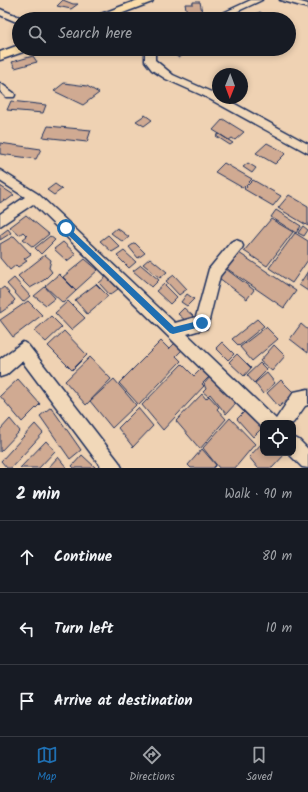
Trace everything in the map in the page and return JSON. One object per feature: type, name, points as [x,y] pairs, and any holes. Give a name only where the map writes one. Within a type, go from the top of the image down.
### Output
[{"type":"main road","points":[[116,12],[148,0]]},
{"type":"main road","points":[[0,56],[12,52]]},
{"type":"street","points":[[230,12],[258,0]]},
{"type":"street","points":[[284,0],[308,6]]},
{"type":"street","points":[[0,12],[12,17]]},
{"type":"street","points":[[150,56],[150,60],[158,70],[174,79],[207,93],[308,149]]},
{"type":"street","points":[[0,86],[10,95]]},
{"type":"street","points":[[0,174],[34,197],[266,420]]},
{"type":"street","points":[[0,221],[34,197]]},
{"type":"street","points":[[173,331],[202,323],[214,274],[236,246]]},
{"type":"street","points":[[0,369],[23,350],[113,468]]},
{"type":"street","points":[[285,420],[300,398],[308,397]]},
{"type":"street","points":[[296,449],[308,461]]},
{"type":"building","points":[[63,0],[73,4],[78,4],[71,9],[57,6]]},
{"type":"building","points":[[193,2],[200,2],[202,12],[187,12],[185,4],[193,4]]},
{"type":"building","points":[[33,56],[37,62],[15,68],[12,62]]},
{"type":"building","points":[[64,83],[87,86],[99,93],[83,105],[54,91]]},
{"type":"building","points":[[11,101],[46,105],[43,113],[7,110]]},
{"type":"building","points":[[145,115],[152,120],[144,126],[136,121]]},
{"type":"building","points":[[223,119],[244,132],[235,140],[232,138],[229,140],[213,130]]},
{"type":"building","points":[[48,126],[91,130],[87,142],[43,137]]},
{"type":"building","points":[[219,134],[233,143],[230,145],[216,136]]},
{"type":"building","points":[[0,143],[41,149],[36,159],[0,154]]},
{"type":"building","points":[[267,143],[286,153],[275,164],[256,153]]},
{"type":"building","points":[[224,163],[252,179],[243,188],[215,172]]},
{"type":"building","points":[[248,163],[256,168],[252,173],[243,167]]},
{"type":"building","points":[[253,180],[281,196],[273,206],[244,189]]},
{"type":"building","points":[[55,184],[62,189],[54,195],[47,190]]},
{"type":"building","points":[[0,186],[14,195],[6,201],[4,200],[0,203]]},
{"type":"building","points":[[289,195],[308,206],[308,226],[278,208]]},
{"type":"building","points":[[276,210],[301,226],[296,233],[271,217]]},
{"type":"building","points":[[26,215],[49,234],[33,247],[23,239],[27,236],[23,232],[19,235],[10,227]]},
{"type":"building","points":[[271,219],[293,232],[267,266],[244,251]]},
{"type":"building","points":[[303,226],[308,230],[304,236],[298,233]]},
{"type":"building","points":[[117,228],[129,237],[123,242],[111,233]]},
{"type":"building","points":[[8,229],[11,233],[0,240],[0,235]]},
{"type":"building","points":[[295,233],[308,241],[308,260],[292,283],[269,268]]},
{"type":"building","points":[[108,235],[120,247],[112,252],[100,241]]},
{"type":"building","points":[[14,236],[31,254],[24,259],[27,261],[18,267],[16,265],[10,270],[0,258],[0,244]]},
{"type":"building","points":[[50,236],[55,240],[41,254],[35,248]]},
{"type":"building","points":[[63,242],[76,254],[67,261],[54,249]]},
{"type":"building","points":[[135,243],[145,253],[138,258],[129,247]]},
{"type":"building","points":[[124,251],[136,262],[129,268],[117,256]]},
{"type":"building","points":[[239,253],[296,291],[284,308],[226,268]]},
{"type":"building","points":[[45,255],[51,260],[49,268],[52,272],[44,280],[30,288],[18,276]]},
{"type":"building","points":[[150,258],[167,272],[160,278],[143,264]]},
{"type":"building","points":[[85,259],[98,270],[76,290],[63,277]]},
{"type":"building","points":[[141,265],[159,280],[152,287],[133,271]]},
{"type":"building","points":[[226,269],[254,290],[247,299],[219,278]]},
{"type":"building","points":[[308,271],[308,291],[299,285]]},
{"type":"building","points":[[59,274],[76,291],[63,303],[45,286]]},
{"type":"building","points":[[174,275],[187,289],[179,295],[166,281]]},
{"type":"building","points":[[107,276],[118,289],[110,295],[99,283]]},
{"type":"building","points":[[14,278],[30,296],[23,302],[7,284]]},
{"type":"building","points":[[96,284],[108,296],[87,314],[75,300]]},
{"type":"building","points":[[164,284],[177,297],[170,304],[156,291]]},
{"type":"building","points":[[4,287],[15,300],[13,304],[0,313],[0,290]]},
{"type":"building","points":[[45,287],[55,298],[46,305],[34,296]]},
{"type":"building","points":[[187,294],[194,299],[187,306],[181,302]]},
{"type":"building","points":[[28,301],[42,315],[13,337],[0,320]]},
{"type":"building","points":[[68,301],[85,318],[71,330],[55,313]]},
{"type":"building","points":[[184,308],[193,316],[187,322],[178,314]]},
{"type":"building","points":[[51,316],[62,327],[46,342],[34,331]]},
{"type":"building","points":[[257,319],[264,326],[239,346],[232,339]]},
{"type":"building","points":[[301,324],[308,330],[308,353],[290,339]]},
{"type":"building","points":[[266,327],[278,339],[252,361],[240,347]]},
{"type":"building","points":[[64,331],[87,355],[72,370],[48,346]]},
{"type":"building","points":[[161,341],[169,349],[175,343],[182,350],[176,356],[181,361],[139,405],[119,383]]},
{"type":"building","points":[[222,342],[234,354],[228,360],[216,348]]},
{"type":"building","points":[[274,345],[285,356],[272,371],[260,361]]},
{"type":"building","points":[[237,354],[251,368],[244,376],[229,362]]},
{"type":"building","points":[[90,357],[111,379],[86,405],[65,381]]},
{"type":"building","points":[[260,363],[267,370],[254,383],[247,375]]},
{"type":"building","points":[[182,364],[194,376],[202,368],[210,376],[202,384],[204,386],[163,430],[142,405]]},
{"type":"building","points":[[267,373],[275,383],[263,394],[255,383]]},
{"type":"building","points":[[210,377],[221,385],[219,386],[237,402],[226,414],[210,394],[208,396],[203,392],[206,389],[204,384]]},
{"type":"building","points":[[18,379],[40,404],[22,422],[0,396]]},
{"type":"building","points":[[114,379],[136,405],[112,428],[90,401]]},
{"type":"building","points":[[281,380],[294,393],[279,407],[267,393]]},
{"type":"building","points":[[202,394],[206,399],[209,396],[219,407],[217,409],[226,419],[200,449],[176,421]]},
{"type":"building","points":[[51,407],[81,450],[70,459],[40,416]]},
{"type":"building","points":[[138,408],[153,426],[133,447],[118,428]]},
{"type":"building","points":[[246,410],[260,426],[260,430],[253,437],[237,419]]},
{"type":"building","points":[[230,418],[255,444],[235,468],[219,468],[203,448]]},
{"type":"building","points":[[10,419],[20,431],[0,452],[0,430]]},
{"type":"building","points":[[35,424],[43,433],[11,468],[7,468],[1,461]]},
{"type":"building","points":[[46,441],[55,451],[39,468],[20,468]]},
{"type":"building","points":[[260,445],[260,456],[283,456],[272,468],[258,468],[249,457]]},
{"type":"building","points":[[202,449],[216,465],[213,468],[191,468],[188,465]]},
{"type":"building","points":[[82,455],[96,468],[74,468],[72,466]]},
{"type":"building","points":[[58,457],[67,468],[48,468]]},
{"type":"route","points":[[66,228],[173,331],[202,323]]}]
